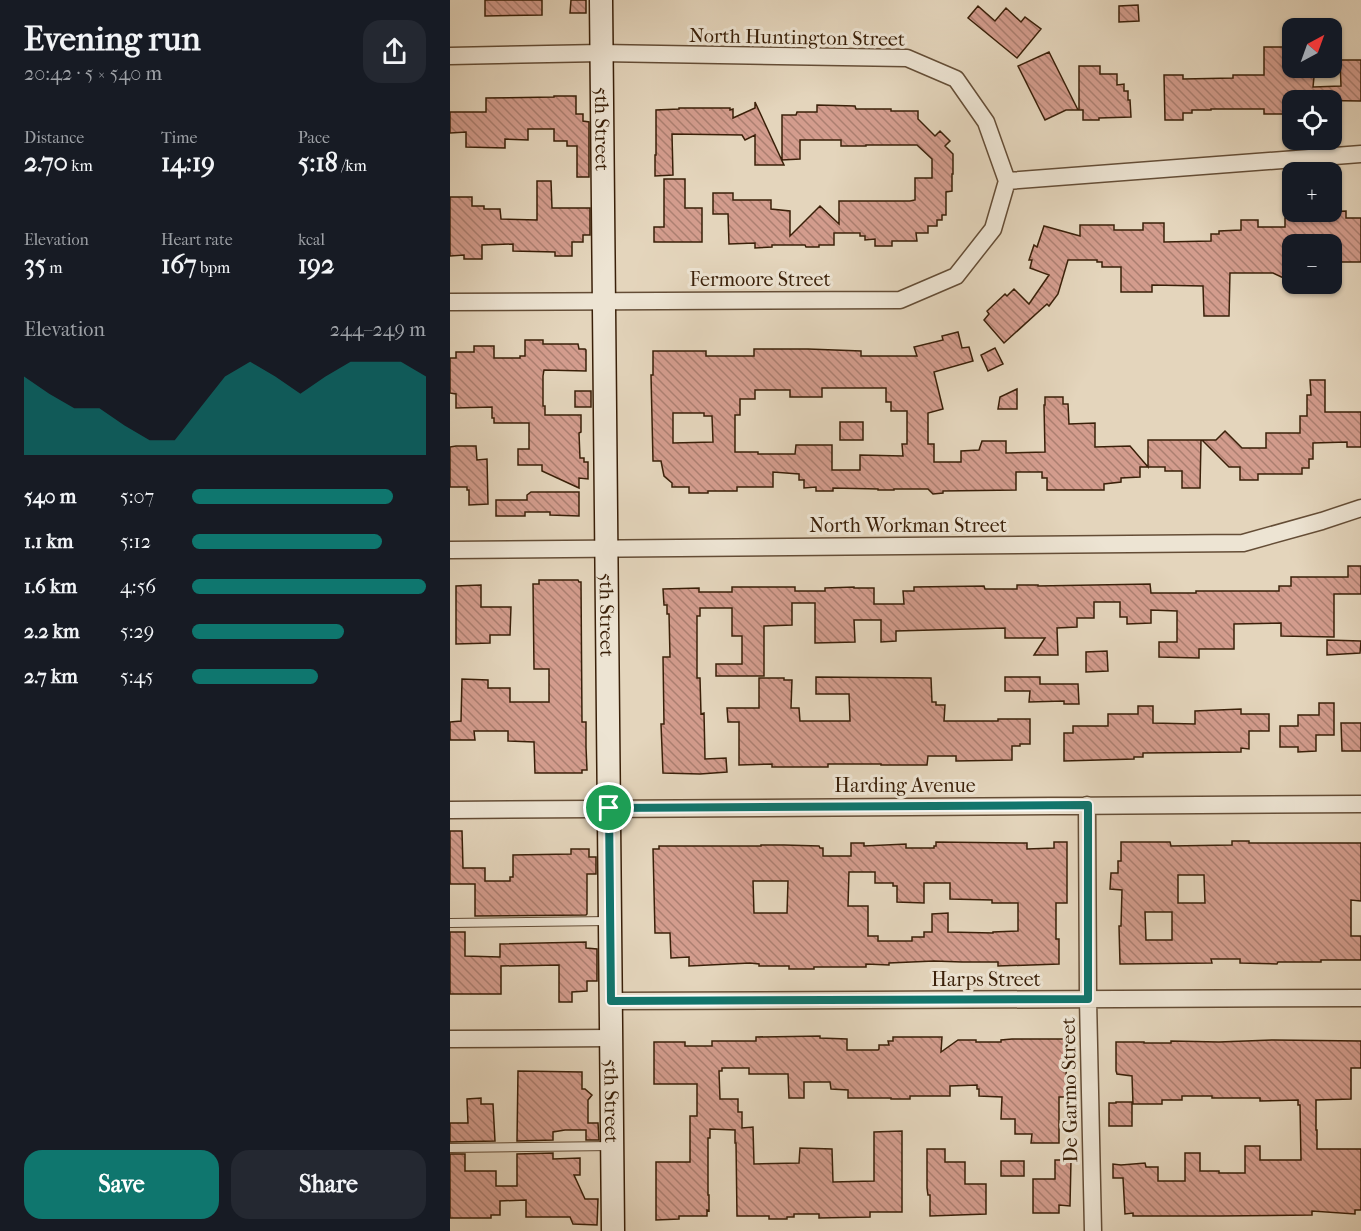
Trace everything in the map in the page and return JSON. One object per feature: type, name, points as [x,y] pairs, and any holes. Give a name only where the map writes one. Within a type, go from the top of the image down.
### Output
[{"type":"street","name":"5th Street","points":[[601,0],[613,1231]]},
{"type":"street","name":"North Huntington Street","points":[[450,56],[601,53],[907,58],[956,79],[986,122],[1007,181]]},
{"type":"street","points":[[1007,181],[1361,154]]},
{"type":"street","name":"Fermoore Street","points":[[450,302],[900,300],[956,276],[993,229],[1007,181]]},
{"type":"street","name":"North Workman Street","points":[[450,550],[1243,543],[1361,508]]},
{"type":"street","name":"Harding Avenue","points":[[450,810],[1361,804]]},
{"type":"street","name":"De Garmo Street","points":[[1088,805],[1088,999],[1092,1231]]},
{"type":"street","name":"Harps Street","points":[[611,1001],[1361,998]]},
{"type":"street","points":[[450,1039],[611,1038]]},
{"type":"lane","points":[[450,922],[611,921]]},
{"type":"lane","points":[[450,1148],[612,1146]]},
{"type":"building","points":[[485,0],[542,0],[542,15],[485,16]]},
{"type":"building","points":[[571,0],[586,0],[586,13],[570,13]]},
{"type":"building","points":[[1138,5],[1139,21],[1119,22],[1119,6]]},
{"type":"building","points":[[978,6],[995,21],[1006,8],[1021,22],[1025,17],[1041,29],[1017,58],[968,18]]},
{"type":"building","points":[[1264,47],[1282,47],[1282,78],[1314,78],[1313,87],[1341,86],[1342,60],[1361,60],[1361,101],[1342,101],[1342,90],[1282,90],[1282,114],[1264,114],[1264,109],[1211,109],[1183,113],[1183,120],[1165,120],[1164,75],[1183,75],[1183,79],[1264,75]]},
{"type":"building","points":[[1049,52],[1078,110],[1066,110],[1045,120],[1018,66]]},
{"type":"building","points":[[1079,66],[1100,66],[1100,74],[1117,74],[1117,85],[1124,84],[1124,91],[1128,91],[1131,117],[1083,120],[1083,110],[1079,110]]},
{"type":"building","points":[[576,96],[576,114],[583,114],[583,121],[589,122],[589,177],[577,177],[577,146],[567,146],[567,141],[554,141],[554,129],[528,129],[528,140],[505,139],[505,148],[466,147],[466,132],[450,133],[450,112],[486,112],[486,98]]},
{"type":"building","points":[[755,102],[784,165],[755,165],[755,135],[745,140],[742,135],[672,134],[673,175],[655,176],[656,110],[730,108],[730,110],[733,109],[733,118],[755,108]]},
{"type":"building","points":[[817,105],[918,111],[918,119],[935,136],[940,131],[950,141],[945,146],[953,154],[952,191],[946,192],[946,215],[942,215],[942,220],[937,220],[937,226],[928,226],[928,233],[916,233],[917,241],[892,241],[892,246],[875,246],[875,239],[865,240],[865,236],[860,236],[860,233],[834,233],[834,245],[819,245],[819,247],[772,245],[772,247],[755,248],[755,243],[729,244],[728,214],[713,214],[713,193],[733,193],[733,200],[771,200],[771,209],[790,211],[790,236],[820,206],[839,224],[839,201],[915,200],[915,178],[932,178],[932,159],[917,145],[841,146],[841,140],[800,140],[800,159],[782,160],[782,115],[817,112]]},
{"type":"building","points":[[664,179],[685,179],[685,208],[702,208],[702,242],[654,242],[654,227],[664,227]]},
{"type":"building","points":[[537,181],[551,181],[552,208],[590,208],[590,235],[583,235],[583,242],[572,242],[572,256],[555,256],[555,252],[513,251],[513,244],[482,245],[482,259],[464,259],[464,255],[450,256],[450,197],[472,197],[472,206],[500,209],[501,219],[537,220]]},
{"type":"building","points":[[1342,211],[1346,211],[1346,218],[1361,218],[1361,262],[1342,262],[1342,234],[1282,234],[1282,277],[1273,273],[1230,273],[1229,316],[1204,316],[1203,286],[1152,285],[1152,292],[1121,292],[1121,267],[1102,267],[1102,262],[1097,262],[1097,260],[1068,260],[1058,294],[1049,306],[1047,304],[1004,343],[984,320],[989,314],[987,311],[1005,294],[1007,296],[1014,289],[1029,304],[1049,275],[1030,268],[1032,260],[1029,260],[1034,245],[1037,247],[1044,226],[1080,236],[1080,225],[1114,225],[1114,230],[1143,230],[1143,223],[1164,223],[1164,242],[1211,241],[1211,234],[1219,234],[1219,231],[1241,230],[1241,220],[1258,220],[1258,227],[1285,227],[1285,222],[1342,222]]},
{"type":"building","points":[[958,332],[962,348],[969,347],[973,361],[934,372],[943,409],[928,413],[928,444],[934,444],[934,462],[961,462],[961,451],[979,450],[982,441],[1006,441],[1006,453],[1045,452],[1045,397],[1063,397],[1063,404],[1068,404],[1069,424],[1095,423],[1095,447],[1130,446],[1148,467],[1140,467],[1140,477],[1121,478],[1121,482],[1104,484],[1104,490],[1047,490],[1047,478],[1042,478],[1042,472],[1016,472],[1016,490],[943,491],[943,493],[933,494],[928,489],[833,488],[833,491],[816,491],[816,487],[804,488],[804,480],[799,480],[799,474],[773,472],[773,487],[737,487],[737,491],[689,493],[689,487],[672,487],[672,483],[664,476],[661,461],[653,461],[651,375],[653,375],[653,351],[706,351],[706,356],[754,356],[754,349],[808,349],[861,351],[861,356],[917,356],[914,347],[943,340],[942,336]],"holes":[[[822,388],[886,388],[886,402],[891,402],[891,411],[907,411],[907,444],[902,444],[903,456],[860,455],[860,470],[832,470],[832,445],[796,445],[795,454],[735,452],[735,415],[740,415],[740,399],[755,399],[755,390],[790,390],[790,397],[822,397]],[[673,413],[704,413],[704,416],[712,416],[713,442],[673,443]]]},
{"type":"building","points":[[525,340],[543,340],[543,344],[578,344],[579,349],[586,350],[586,371],[544,370],[543,376],[545,415],[581,415],[580,458],[588,462],[588,479],[579,478],[579,488],[542,471],[542,465],[518,465],[518,449],[529,449],[529,423],[494,423],[492,407],[456,408],[456,394],[450,393],[450,358],[456,358],[456,352],[474,352],[474,346],[494,346],[494,358],[520,358],[520,356],[525,356]]},
{"type":"building","points":[[995,348],[1003,364],[988,371],[981,355]]},
{"type":"building","points":[[1310,380],[1325,380],[1325,412],[1361,412],[1361,447],[1347,447],[1347,442],[1313,443],[1313,459],[1309,459],[1309,468],[1302,468],[1302,474],[1258,474],[1258,480],[1240,480],[1240,467],[1229,467],[1202,440],[1216,440],[1225,431],[1242,448],[1266,448],[1266,433],[1300,433],[1300,416],[1307,416],[1307,395],[1311,395]]},
{"type":"building","points":[[1017,389],[1017,409],[998,409],[1000,397]]},
{"type":"building","points":[[575,391],[591,391],[591,407],[575,407]]},
{"type":"building","points":[[840,422],[863,422],[863,440],[840,440]]},
{"type":"building","points":[[1148,440],[1201,440],[1200,488],[1182,488],[1182,471],[1165,471],[1165,467],[1148,467]]},
{"type":"building","points":[[476,446],[477,460],[487,459],[488,504],[469,505],[467,487],[450,487],[450,447]]},
{"type":"building","points":[[531,492],[579,492],[579,516],[550,515],[550,512],[525,512],[525,516],[496,516],[496,500],[527,500],[527,495]]},
{"type":"building","points":[[1348,566],[1361,566],[1361,594],[1334,594],[1334,637],[1281,636],[1281,623],[1234,624],[1234,649],[1199,649],[1199,658],[1159,657],[1159,642],[1177,642],[1177,611],[1151,610],[1151,623],[1127,624],[1127,617],[1120,617],[1120,602],[1094,602],[1094,618],[1077,618],[1077,627],[1057,628],[1058,655],[1034,655],[1045,638],[1005,638],[1005,628],[896,631],[896,641],[881,642],[881,620],[854,620],[855,642],[815,643],[815,603],[792,603],[792,625],[764,626],[764,676],[716,676],[716,664],[742,664],[742,636],[732,636],[732,608],[700,608],[700,616],[697,616],[697,678],[700,678],[701,714],[704,713],[705,759],[726,758],[727,772],[663,773],[661,724],[664,724],[663,657],[670,657],[669,614],[667,614],[667,605],[664,605],[663,589],[699,588],[699,592],[732,592],[732,587],[795,587],[795,591],[825,591],[825,588],[874,588],[874,604],[904,604],[903,591],[914,591],[914,587],[984,586],[985,589],[1017,589],[1017,585],[1150,584],[1151,593],[1279,591],[1279,586],[1291,586],[1291,577],[1348,577]]},
{"type":"building","points":[[539,580],[578,580],[581,582],[582,722],[586,722],[587,770],[582,770],[582,773],[535,773],[534,742],[508,741],[508,731],[474,731],[475,740],[450,740],[450,722],[461,721],[462,679],[488,680],[488,688],[510,688],[510,702],[549,702],[549,669],[534,669],[533,584],[539,584]]},
{"type":"building","points":[[481,585],[481,607],[511,607],[510,635],[490,635],[490,643],[456,644],[456,586]]},
{"type":"building","points":[[1327,640],[1361,641],[1360,653],[1327,655]]},
{"type":"building","points":[[1107,651],[1108,671],[1086,672],[1086,652]]},
{"type":"building","points":[[816,677],[931,678],[932,702],[936,702],[936,705],[945,705],[944,721],[1030,719],[1030,744],[1012,746],[1012,760],[956,761],[956,756],[928,756],[927,765],[828,764],[828,767],[772,767],[772,764],[739,765],[739,722],[728,722],[727,708],[759,708],[759,678],[792,680],[791,708],[799,708],[800,721],[850,721],[849,694],[816,694]]},
{"type":"building","points":[[1005,677],[1040,677],[1040,684],[1078,684],[1079,704],[1064,704],[1064,701],[1029,702],[1030,691],[1005,691]]},
{"type":"building","points":[[1319,703],[1334,703],[1334,735],[1316,735],[1316,751],[1298,752],[1298,747],[1280,747],[1280,726],[1298,726],[1298,715],[1319,715]]},
{"type":"building","points":[[1138,706],[1153,706],[1153,723],[1195,724],[1195,711],[1241,709],[1241,714],[1269,714],[1269,731],[1249,731],[1249,749],[1241,748],[1241,752],[1143,753],[1143,757],[1134,757],[1134,759],[1064,761],[1064,733],[1073,733],[1073,726],[1108,726],[1108,714],[1138,714]]},
{"type":"building","points":[[1341,723],[1361,723],[1361,751],[1342,751]]},
{"type":"building","points":[[450,831],[462,831],[463,868],[485,868],[485,881],[510,881],[510,877],[513,877],[513,855],[571,854],[571,849],[589,849],[589,857],[596,857],[596,874],[587,874],[587,914],[475,916],[475,884],[450,884]]},
{"type":"building","points":[[1232,841],[1361,843],[1361,901],[1351,900],[1351,936],[1361,936],[1361,960],[1278,962],[1277,964],[1240,963],[1240,959],[1211,959],[1212,963],[1120,964],[1119,926],[1121,926],[1122,890],[1110,889],[1111,873],[1118,873],[1118,861],[1121,861],[1121,842],[1170,842],[1171,846],[1232,845]],"holes":[[[1178,875],[1204,875],[1205,903],[1178,903]],[[1145,912],[1172,912],[1172,940],[1146,940]]]},
{"type":"building","points":[[936,842],[1027,843],[1027,849],[1054,848],[1054,842],[1067,842],[1067,903],[1056,903],[1059,964],[998,966],[998,962],[934,961],[889,963],[889,965],[866,964],[866,967],[814,967],[814,969],[789,969],[789,966],[759,966],[759,964],[750,963],[689,966],[689,957],[671,958],[670,933],[655,933],[653,849],[659,849],[659,846],[819,846],[823,848],[823,856],[851,856],[851,843],[864,843],[864,846],[906,844],[906,848],[934,848]],"holes":[[[849,872],[875,872],[875,883],[893,883],[893,886],[897,886],[897,902],[924,903],[924,883],[950,883],[950,899],[1018,903],[1018,931],[948,932],[948,913],[932,914],[932,932],[924,932],[924,937],[912,937],[912,941],[878,941],[878,936],[868,936],[868,906],[848,906]],[[753,881],[788,881],[787,913],[754,913]]]},
{"type":"building","points":[[450,932],[465,932],[465,956],[500,957],[500,944],[586,942],[586,948],[597,949],[597,981],[587,981],[587,991],[572,992],[572,1002],[559,1002],[559,965],[501,966],[501,994],[450,994]]},
{"type":"building","points":[[820,1036],[820,1038],[847,1039],[847,1050],[878,1050],[879,1045],[889,1045],[888,1041],[893,1041],[893,1037],[942,1037],[941,1052],[958,1040],[1001,1042],[1001,1040],[1012,1039],[1067,1039],[1066,1080],[1071,1080],[1071,1097],[1059,1097],[1059,1143],[1031,1143],[1032,1134],[1015,1134],[1015,1119],[1001,1119],[1002,1097],[979,1096],[977,1085],[950,1086],[950,1096],[910,1096],[910,1099],[891,1099],[848,1098],[848,1090],[831,1089],[830,1082],[804,1082],[804,1098],[789,1098],[788,1074],[749,1074],[749,1068],[722,1068],[722,1071],[719,1071],[720,1099],[738,1099],[738,1112],[742,1112],[742,1128],[753,1127],[754,1164],[799,1163],[800,1148],[832,1149],[833,1182],[874,1181],[874,1132],[902,1131],[902,1212],[870,1212],[870,1217],[819,1218],[819,1214],[794,1214],[794,1217],[787,1217],[787,1219],[769,1219],[769,1216],[737,1216],[735,1130],[710,1129],[710,1138],[708,1138],[709,1211],[707,1210],[707,1216],[679,1216],[679,1219],[656,1220],[656,1162],[690,1162],[690,1116],[697,1116],[697,1084],[654,1084],[654,1042],[685,1042],[685,1046],[712,1046],[712,1041],[756,1041],[756,1037]]},
{"type":"building","points":[[1361,1041],[1361,1068],[1351,1068],[1351,1099],[1316,1100],[1316,1130],[1317,1149],[1361,1149],[1361,1210],[1355,1210],[1355,1214],[1312,1211],[1312,1215],[1133,1216],[1133,1213],[1125,1214],[1123,1178],[1113,1178],[1113,1164],[1145,1163],[1146,1167],[1158,1167],[1158,1181],[1185,1181],[1185,1153],[1200,1153],[1200,1171],[1219,1171],[1219,1173],[1245,1173],[1245,1146],[1260,1146],[1260,1160],[1301,1160],[1300,1105],[1298,1105],[1298,1100],[1260,1101],[1260,1098],[1212,1098],[1212,1096],[1182,1096],[1182,1100],[1162,1100],[1162,1104],[1133,1104],[1132,1076],[1117,1074],[1116,1071],[1116,1042]]},
{"type":"building","points":[[518,1071],[582,1072],[582,1089],[592,1095],[588,1100],[588,1123],[598,1123],[599,1140],[586,1140],[586,1130],[565,1130],[553,1132],[553,1140],[517,1141]]},
{"type":"building","points":[[481,1098],[481,1104],[493,1104],[495,1141],[450,1142],[450,1123],[468,1123],[467,1099]]},
{"type":"building","points":[[1132,1102],[1132,1126],[1109,1126],[1109,1103]]},
{"type":"building","points":[[927,1149],[945,1149],[945,1162],[965,1162],[965,1184],[986,1184],[986,1214],[930,1216]]},
{"type":"building","points":[[553,1153],[553,1159],[580,1158],[580,1175],[574,1175],[585,1199],[598,1199],[597,1225],[573,1224],[570,1217],[526,1217],[526,1200],[500,1201],[500,1215],[491,1215],[491,1218],[450,1218],[450,1154],[465,1154],[465,1171],[496,1171],[496,1186],[517,1186],[517,1154]]},
{"type":"building","points":[[1055,1160],[1071,1160],[1070,1206],[1059,1205],[1059,1213],[1033,1213],[1033,1179],[1055,1179]]},
{"type":"building","points":[[1001,1161],[1024,1161],[1024,1176],[1001,1176]]},
{"type":"route","points":[[1088,805],[1088,999],[611,1001],[609,808],[1088,805]]}]
